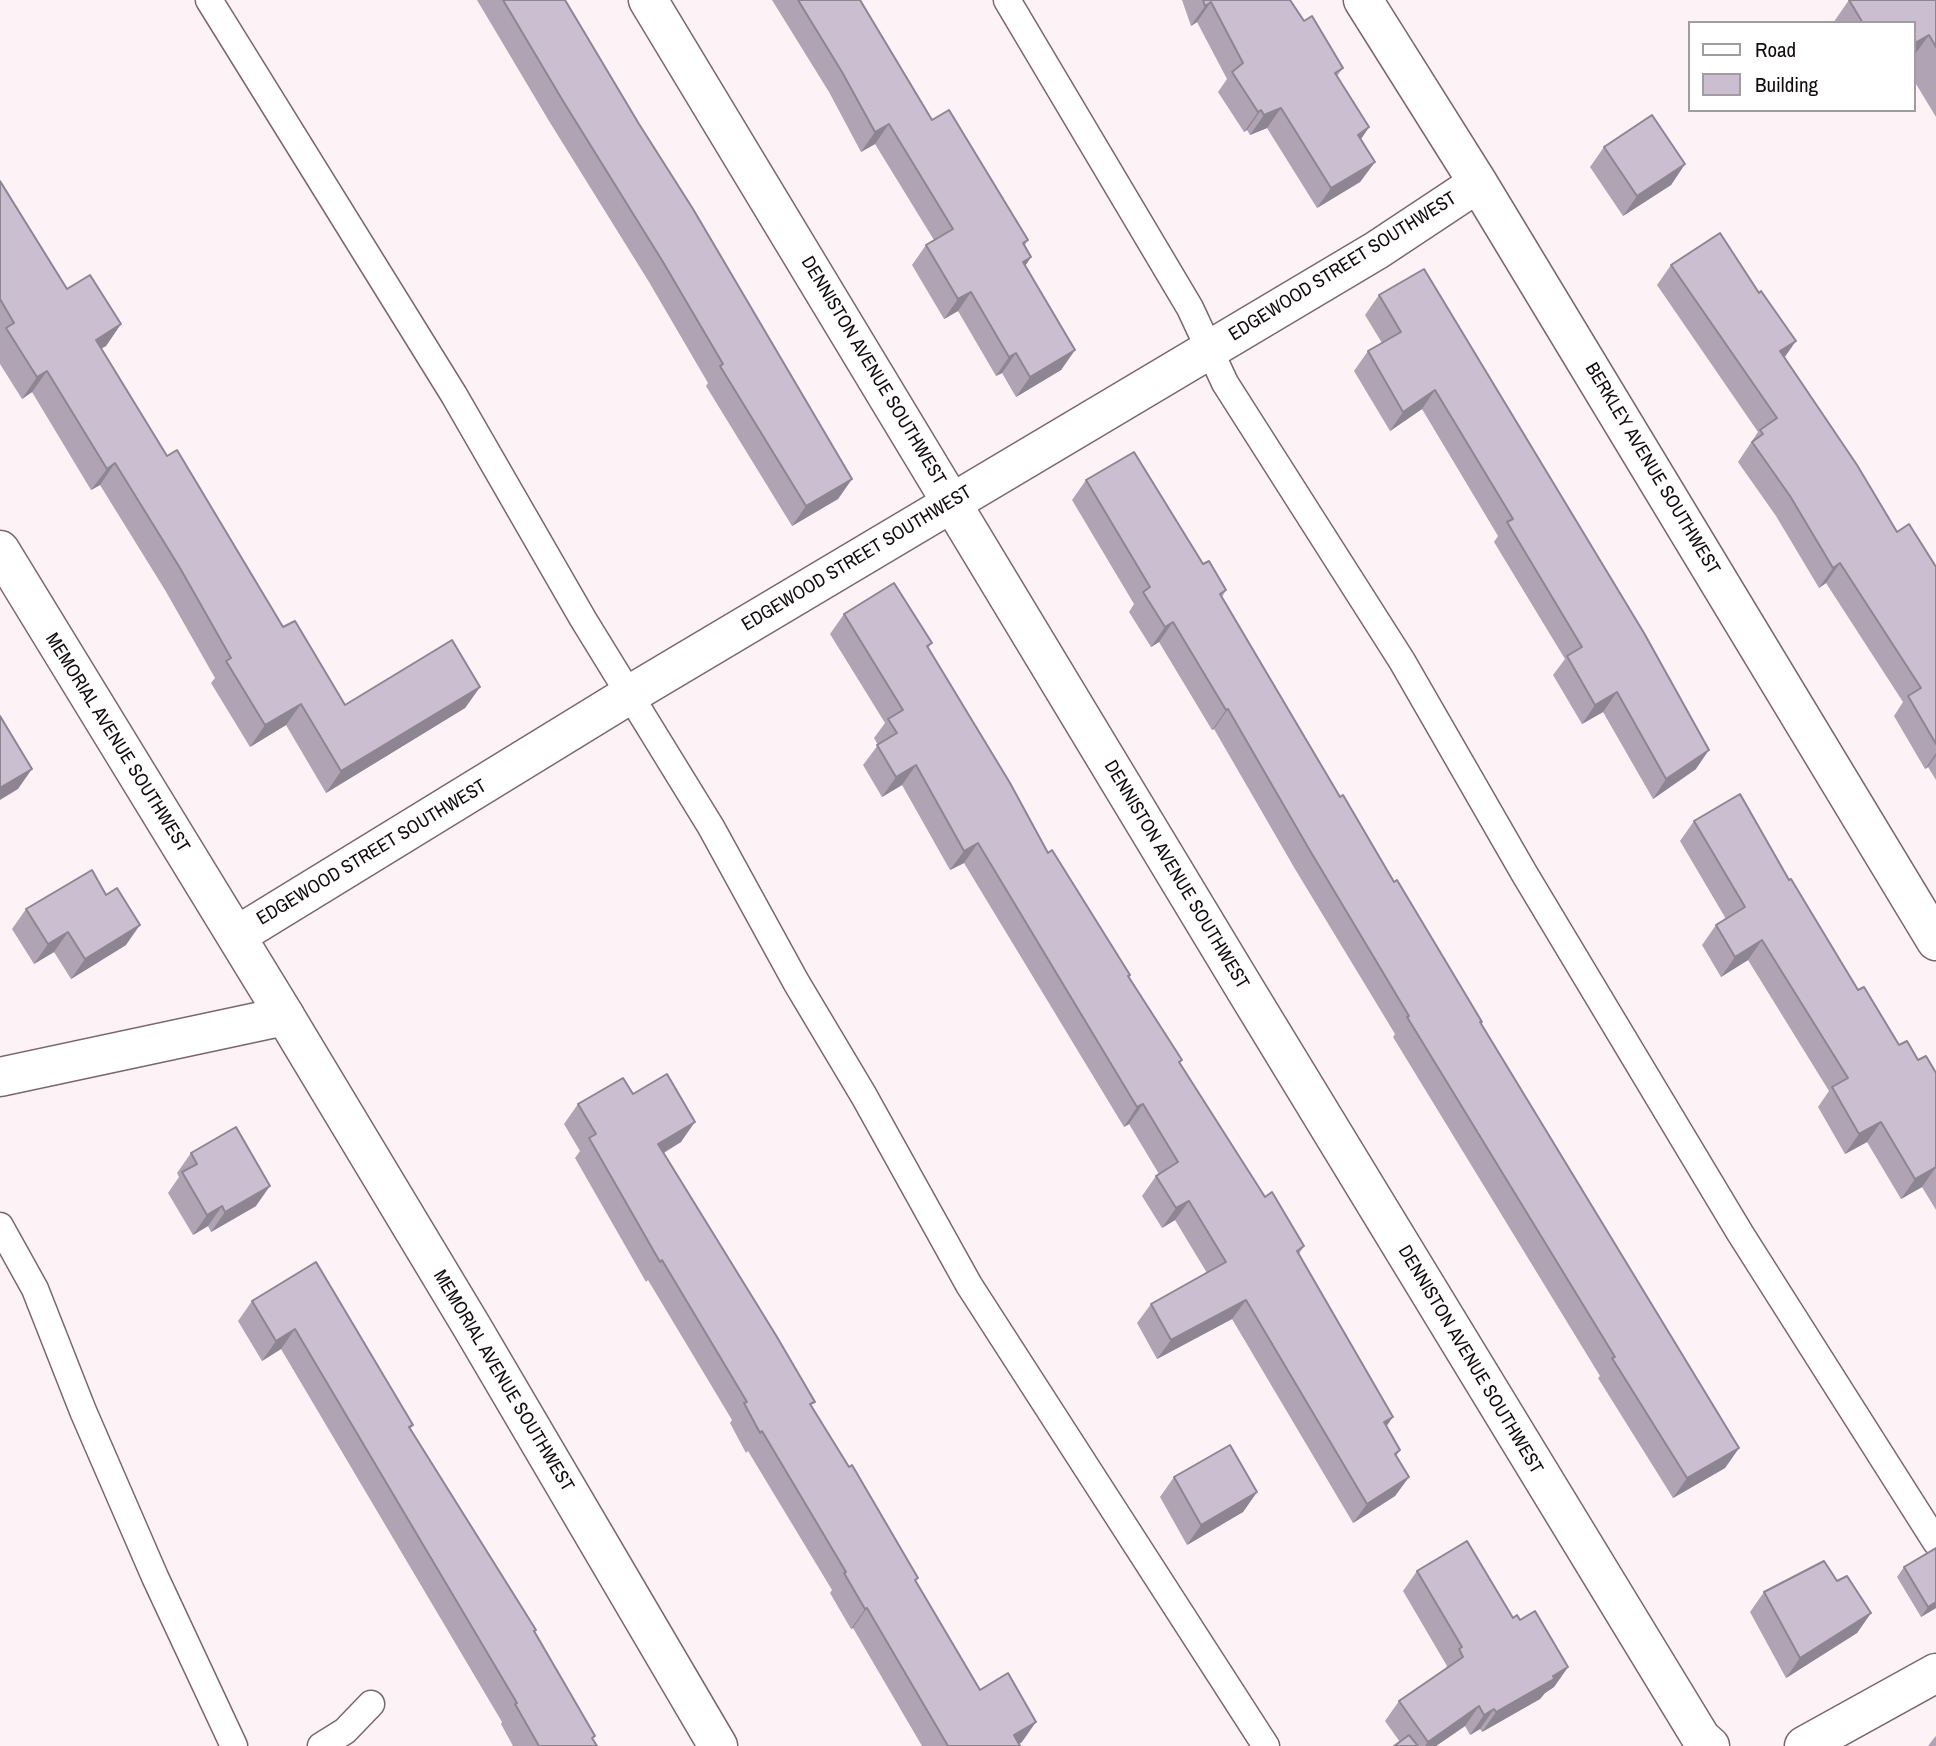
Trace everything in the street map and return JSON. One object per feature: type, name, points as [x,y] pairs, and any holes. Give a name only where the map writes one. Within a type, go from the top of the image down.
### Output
[{"type":"street","name":"DENNISTON AVENUE SOUTHWEST","points":[[648,0],[1701,1738],[1710,1746]]},
{"type":"street","name":"BERKLEY AVENUE SOUTHWEST","points":[[1363,0],[1478,183],[1936,941]]},
{"type":"street","name":"EDGEWOOD STREET SOUTHWEST","points":[[236,936],[629,695],[1377,250],[1478,183]]},
{"type":"street","name":"MEMORIAL AVENUE SOUTHWEST","points":[[0,550],[472,1327],[718,1746]]},
{"type":"street","points":[[0,1077],[285,1016]]},
{"type":"street","points":[[1804,1746],[1936,1673]]},
{"type":"lane","points":[[209,0],[454,395],[583,620],[711,827],[969,1285],[1266,1746]]},
{"type":"lane","points":[[1007,0],[1190,308],[1225,383],[1402,661],[1524,873],[1740,1233],[1936,1542]]},
{"type":"lane","points":[[0,1226],[34,1289],[144,1551],[234,1746]]},
{"type":"lane","points":[[321,1746],[345,1731],[371,1703]]},
{"type":"building","points":[[503,0],[565,0],[693,209],[852,479],[806,506],[720,366],[723,364],[663,262]]},
{"type":"building","points":[[798,0],[860,0],[932,120],[949,110],[1028,240],[1023,243],[1031,257],[1023,262],[1075,350],[1030,377],[1016,353],[1009,357],[971,292],[958,299],[926,245],[953,229],[889,124],[875,132]]},
{"type":"building","points":[[1203,0],[1290,0],[1304,21],[1312,16],[1343,68],[1335,73],[1369,127],[1358,135],[1375,162],[1331,188],[1281,108],[1264,115],[1261,110],[1258,112],[1232,72],[1243,63],[1211,2],[1205,6]]},
{"type":"building","points":[[1849,0],[1936,0],[1936,47],[1929,35],[1915,43],[1915,21],[1862,21]]},
{"type":"building","points":[[1652,115],[1685,164],[1637,196],[1604,147]]},
{"type":"building","points":[[0,181],[67,289],[90,275],[121,324],[96,340],[167,456],[177,450],[283,627],[295,621],[345,705],[452,640],[480,687],[341,771],[301,704],[265,725],[226,661],[231,658],[180,568],[115,463],[107,469],[47,371],[37,377],[6,328],[14,323],[0,299]]},
{"type":"building","points":[[1720,233],[1759,293],[1761,291],[1796,341],[1780,351],[1857,465],[1897,532],[1909,524],[1936,567],[1936,744],[1908,696],[1921,688],[1840,563],[1833,568],[1790,496],[1752,442],[1763,434],[1760,430],[1777,418],[1671,265]]},
{"type":"building","points":[[1424,269],[1644,633],[1709,750],[1666,779],[1617,692],[1595,705],[1567,656],[1582,647],[1507,522],[1513,519],[1435,390],[1403,412],[1368,351],[1401,332],[1379,295]]},
{"type":"building","points":[[1134,452],[1203,564],[1209,561],[1226,590],[1220,594],[1340,797],[1343,795],[1394,882],[1397,880],[1480,1022],[1739,1448],[1687,1478],[1407,1017],[1409,1016],[1228,709],[1226,710],[1173,622],[1165,627],[1143,592],[1150,587],[1086,480]]},
{"type":"building","points":[[894,583],[932,643],[927,646],[1010,783],[1048,853],[1052,850],[1182,1060],[1179,1062],[1265,1197],[1272,1192],[1304,1246],[1297,1251],[1393,1417],[1384,1422],[1400,1450],[1395,1454],[1409,1477],[1367,1504],[1246,1300],[1171,1340],[1151,1304],[1226,1262],[1189,1201],[1176,1208],[1156,1176],[1178,1162],[1143,1104],[1137,1107],[978,843],[964,851],[916,765],[896,777],[877,745],[897,733],[888,719],[903,710],[844,614]]},
{"type":"building","points":[[0,716],[32,769],[0,788]]},
{"type":"building","points":[[1740,794],[1789,880],[1791,879],[1858,990],[1864,987],[1899,1045],[1907,1041],[1918,1060],[1926,1056],[1936,1073],[1936,1167],[1915,1179],[1881,1122],[1859,1134],[1832,1087],[1848,1078],[1762,940],[1735,957],[1716,925],[1745,907],[1694,821]]},
{"type":"building","points":[[92,870],[106,895],[117,888],[140,925],[85,959],[68,932],[48,944],[26,909]]},
{"type":"building","points":[[667,1074],[695,1122],[658,1144],[777,1337],[815,1402],[810,1404],[849,1467],[852,1465],[918,1578],[915,1580],[980,1690],[1008,1673],[1036,1722],[1014,1735],[1020,1746],[948,1746],[762,1431],[760,1433],[744,1403],[747,1402],[662,1260],[660,1262],[589,1138],[596,1134],[578,1104],[623,1078],[633,1094]]},
{"type":"building","points":[[236,1127],[270,1186],[225,1212],[222,1206],[207,1215],[182,1172],[197,1164],[191,1153]]},
{"type":"building","points":[[316,1262],[413,1425],[409,1427],[536,1630],[534,1631],[595,1736],[592,1738],[597,1746],[539,1746],[515,1704],[517,1703],[295,1329],[276,1341],[252,1301]]},
{"type":"building","points":[[1230,1445],[1257,1492],[1201,1525],[1174,1477]]},
{"type":"building","points":[[1467,1541],[1513,1618],[1517,1615],[1520,1620],[1535,1611],[1568,1667],[1553,1676],[1554,1679],[1496,1712],[1494,1709],[1484,1715],[1479,1706],[1428,1742],[1399,1701],[1463,1657],[1459,1649],[1462,1647],[1417,1571]]},
{"type":"building","points":[[1936,1548],[1936,1602],[1928,1607],[1904,1567]]},
{"type":"building","points":[[1824,1561],[1837,1581],[1847,1576],[1871,1613],[1800,1658],[1764,1592]]},
{"type":"building","points":[[1409,1735],[1418,1746],[1394,1746]]}]
